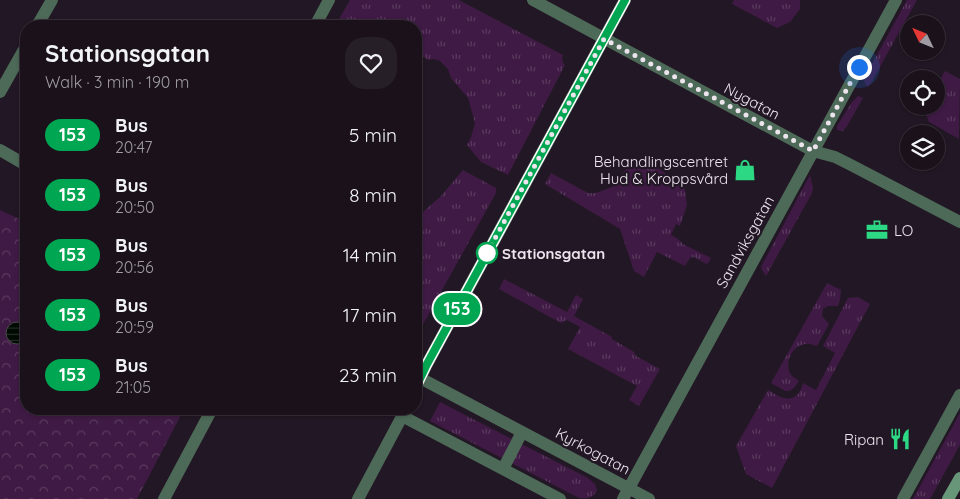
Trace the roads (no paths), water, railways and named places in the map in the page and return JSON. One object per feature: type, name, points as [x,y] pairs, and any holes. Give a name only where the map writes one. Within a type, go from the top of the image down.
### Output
[{"type":"main road","points":[[948,499],[960,478]]},
{"type":"street","points":[[40,20],[52,0]]},
{"type":"street","points":[[318,20],[329,0]]},
{"type":"street","name":"Nygatan","points":[[533,0],[813,151],[851,165],[960,222]]},
{"type":"street","points":[[422,376],[625,0]]},
{"type":"street","name":"Sandviksgatan","points":[[626,494],[896,0]]},
{"type":"street","points":[[0,92],[20,57]]},
{"type":"street","points":[[0,150],[20,162]]},
{"type":"street","name":"Kyrkogatan","points":[[422,385],[522,432],[626,494],[648,499]]},
{"type":"street","points":[[903,499],[960,395]]},
{"type":"street","points":[[164,499],[209,415]]},
{"type":"street","points":[[358,499],[402,415]]},
{"type":"street","points":[[409,415],[503,469],[560,499]]},
{"type":"street","points":[[503,469],[522,432]]},
{"type":"place","name":"Behandlingscentret Hud & Kroppsvård","points":[[745,170]]},
{"type":"place","name":"LO","points":[[877,230]]},
{"type":"place","name":"Stationsgatan","points":[[487,253]]},
{"type":"place","name":"Ripan","points":[[900,439]]}]
